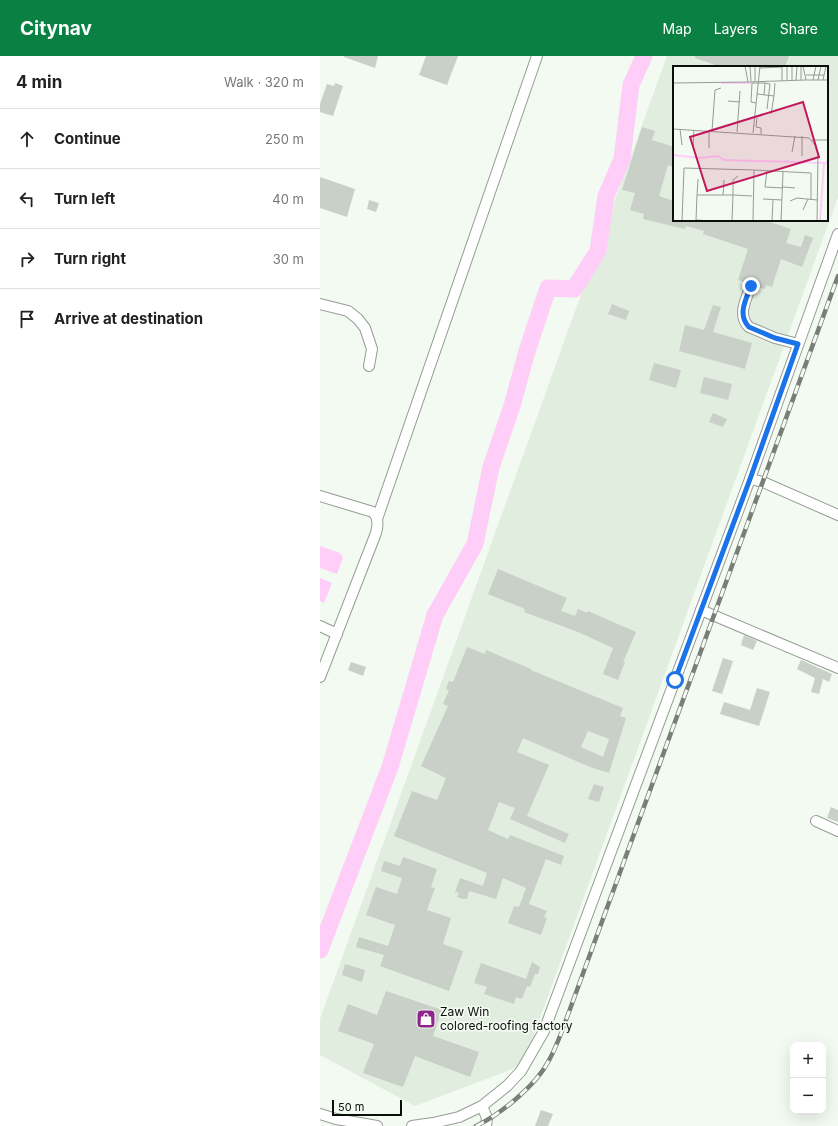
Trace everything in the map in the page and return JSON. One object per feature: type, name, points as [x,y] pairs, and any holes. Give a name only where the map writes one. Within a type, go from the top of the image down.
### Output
[{"type":"street","points":[[320,677],[376,533],[377,520],[536,56]]},
{"type":"street","points":[[412,1126],[459,1117],[482,1106],[507,1086],[521,1071],[544,1031],[750,479],[838,234]]},
{"type":"street","points":[[751,286],[742,317],[746,325],[775,338],[798,344]]},
{"type":"street","points":[[320,304],[348,311],[358,319],[365,328],[372,349],[369,366]]},
{"type":"street","points":[[750,479],[763,482],[838,515]]},
{"type":"street","points":[[320,496],[373,512],[377,520]]},
{"type":"street","points":[[701,610],[838,668]]},
{"type":"street","points":[[320,626],[337,634]]},
{"type":"street","points":[[816,821],[838,831]]},
{"type":"street","points":[[482,1106],[486,1118],[486,1126]]},
{"type":"street","points":[[320,1114],[336,1119],[378,1126]]},
{"type":"shaded area","points":[[667,56],[838,56],[838,197],[523,1065],[415,1106],[320,1055],[320,1019]]},
{"type":"shaded area","points":[[320,546],[340,553],[343,558],[337,574],[320,568]]},
{"type":"shaded area","points":[[320,578],[332,583],[324,603],[320,601]]},
{"type":"building","points":[[344,56],[378,56],[375,68]]},
{"type":"building","points":[[426,56],[458,56],[447,85],[419,75]]},
{"type":"building","points":[[695,56],[789,56],[785,66],[718,66],[695,58]]},
{"type":"building","points":[[335,83],[343,86],[333,116],[320,112],[320,104],[327,84],[334,86]]},
{"type":"building","points":[[642,127],[655,131],[652,140],[673,147],[673,167],[668,165],[659,196],[673,201],[673,221],[767,221],[791,229],[786,243],[801,247],[805,235],[813,238],[802,267],[781,259],[772,287],[766,285],[765,289],[757,287],[756,282],[753,280],[746,283],[738,280],[748,249],[703,234],[704,231],[686,226],[685,229],[643,219],[644,214],[630,210],[635,193],[622,190]]},
{"type":"building","points":[[320,177],[355,189],[347,217],[320,208]]},
{"type":"building","points":[[369,200],[379,203],[376,212],[367,209]]},
{"type":"building","points":[[612,304],[629,311],[626,320],[608,314]]},
{"type":"building","points":[[713,305],[721,307],[713,332],[752,343],[745,369],[679,351],[685,325],[704,330]]},
{"type":"building","points":[[654,363],[681,370],[676,388],[649,380]]},
{"type":"building","points":[[704,377],[732,384],[728,400],[700,393]]},
{"type":"building","points":[[713,413],[727,419],[723,427],[709,422]]},
{"type":"building","points":[[498,569],[567,598],[561,611],[575,616],[578,609],[587,613],[588,611],[636,632],[623,662],[625,662],[618,680],[603,674],[613,648],[578,632],[524,612],[525,609],[488,594]]},
{"type":"building","points":[[744,635],[757,641],[753,650],[741,645]]},
{"type":"building","points":[[467,647],[485,654],[486,650],[623,708],[620,716],[626,718],[609,773],[590,767],[523,738],[517,752],[549,765],[527,816],[569,834],[565,843],[510,819],[515,808],[499,802],[488,830],[508,839],[510,835],[564,856],[561,865],[546,859],[529,904],[547,911],[544,917],[547,918],[541,935],[508,923],[514,906],[519,907],[526,888],[503,878],[496,899],[469,891],[467,899],[457,897],[459,893],[455,892],[460,878],[483,886],[487,873],[394,836],[412,791],[437,800],[446,778],[421,766],[448,706],[443,704],[449,690],[446,689],[449,681],[453,682]],"holes":[[[588,731],[609,739],[603,757],[581,747]]]},
{"type":"building","points":[[723,658],[733,661],[722,694],[712,691]]},
{"type":"building","points":[[801,660],[832,674],[829,682],[823,679],[819,694],[811,692],[815,678],[797,669]]},
{"type":"building","points":[[351,662],[366,667],[363,676],[348,670]]},
{"type":"building","points":[[757,688],[770,692],[759,726],[720,714],[724,702],[750,710]]},
{"type":"building","points":[[594,784],[604,787],[599,802],[588,799]]},
{"type":"building","points":[[831,807],[838,810],[838,822],[827,818]]},
{"type":"building","points":[[403,857],[437,869],[431,887],[435,888],[427,910],[451,918],[443,944],[463,951],[449,991],[380,966],[384,955],[356,947],[359,937],[388,946],[395,925],[366,915],[376,887],[397,894],[402,878],[381,871],[384,861],[400,866]]},
{"type":"building","points":[[532,962],[540,967],[538,974],[535,974],[530,987],[527,986],[522,999],[516,997],[514,1004],[484,994],[487,987],[474,983],[481,963],[526,979]]},
{"type":"building","points":[[345,964],[365,970],[362,982],[342,975]]},
{"type":"building","points":[[386,991],[442,1010],[433,1036],[479,1052],[470,1077],[415,1056],[403,1087],[363,1073],[374,1044],[338,1031],[348,1004],[377,1015]]},
{"type":"building","points":[[541,1110],[553,1114],[548,1126],[535,1126]]},
{"type":"waterway","points":[[320,950],[390,767],[435,615],[475,544],[491,467],[512,406],[527,351],[548,288],[574,289],[598,251],[606,196],[622,159],[631,85],[644,56]]},
{"type":"railway","points":[[476,1126],[496,1115],[526,1089],[542,1071],[556,1046],[838,276]]},
{"type":"place","name":"Zaw Win colored-roofing factory","points":[[426,1019]]},
{"type":"route","points":[[675,680],[750,479],[798,344],[775,338],[746,325],[742,317],[746,298],[751,286]]}]
